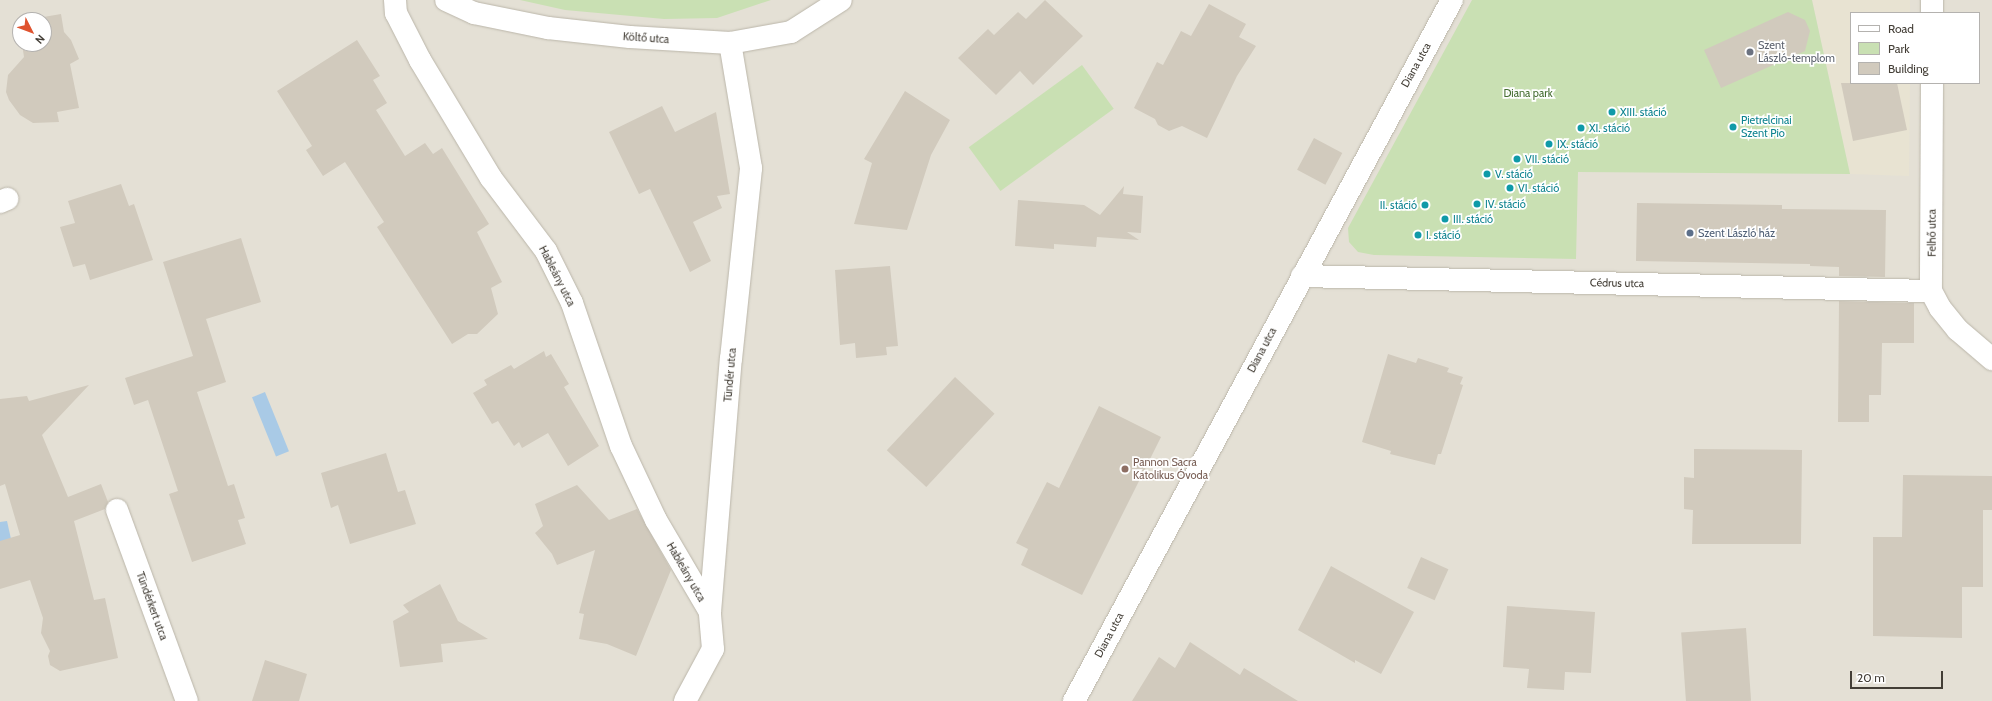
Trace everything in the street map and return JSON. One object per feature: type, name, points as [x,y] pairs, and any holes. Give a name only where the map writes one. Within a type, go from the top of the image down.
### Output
[{"type":"street","name":"Hableány utca","points":[[395,0],[396,13],[420,60],[491,178],[546,251],[572,304],[621,446],[656,520],[710,612]]},
{"type":"street","name":"Költő utca","points":[[446,0],[474,13],[548,28],[630,37],[730,43],[791,32],[841,0]]},
{"type":"street","name":"Diana utca","points":[[1074,701],[1452,0]]},
{"type":"street","points":[[1932,0],[1932,12]]},
{"type":"street","name":"Tündér utca","points":[[685,701],[713,649],[710,612],[730,359],[751,168],[730,43]]},
{"type":"street","name":"Felhő utca","points":[[1932,84],[1932,291],[1940,308],[1958,330],[1992,359]]},
{"type":"street","name":"Cédrus utca","points":[[1302,276],[1932,291]]},
{"type":"street","name":"Tündérkert utca","points":[[118,510],[187,701]]},
{"type":"shaded area","points":[[0,0],[1992,0],[1992,701],[0,701]]},
{"type":"shaded area","points":[[1812,0],[1910,0],[1910,12],[1850,12],[1850,84],[1910,84],[1909,176],[1850,174]]},
{"type":"green space","points":[[520,0],[771,0],[717,18],[664,19],[565,10]]},
{"type":"green space","name":"Diana park","points":[[1472,0],[1812,0],[1850,174],[1578,172],[1576,259],[1374,255],[1358,252],[1349,242],[1348,228]]},
{"type":"green space","points":[[1082,65],[1114,109],[1000,191],[969,147]]},
{"type":"water","points":[[265,392],[289,451],[276,457],[252,397]]},
{"type":"water","points":[[7,521],[11,539],[0,542],[0,522]]},
{"type":"building","points":[[1045,0],[1083,36],[1033,85],[1020,71],[996,95],[958,58],[988,29],[994,35],[1018,12],[1026,19]]},
{"type":"building","points":[[1209,4],[1246,24],[1239,37],[1256,46],[1237,76],[1207,138],[1182,126],[1169,131],[1158,125],[1155,119],[1134,108],[1157,62],[1163,65],[1181,31],[1191,36]]},
{"type":"building","name":"Szent László-templom","points":[[1788,12],[1805,20],[1810,31],[1805,51],[1721,88],[1704,50]]},
{"type":"building","points":[[61,14],[64,32],[71,40],[79,59],[70,64],[79,108],[57,112],[59,122],[33,123],[20,115],[9,100],[6,92],[8,75],[24,57],[23,52],[52,52],[52,16]]},
{"type":"building","points":[[357,40],[380,76],[373,80],[387,103],[376,110],[405,156],[425,143],[433,154],[442,148],[489,224],[477,232],[502,282],[491,288],[498,314],[477,334],[468,334],[452,344],[377,227],[384,222],[345,162],[323,176],[306,150],[312,146],[277,91]]},
{"type":"building","points":[[1841,83],[1897,84],[1907,130],[1853,141]]},
{"type":"building","points":[[905,91],[950,120],[931,155],[907,230],[854,224],[872,163],[864,159]]},
{"type":"building","points":[[662,106],[675,132],[716,112],[730,194],[717,196],[722,208],[693,222],[711,261],[690,272],[650,189],[639,194],[609,132]]},
{"type":"building","points":[[1314,138],[1342,153],[1325,185],[1297,170]]},
{"type":"building","points":[[121,184],[129,206],[134,204],[153,260],[90,280],[85,264],[73,267],[60,227],[75,223],[68,201]]},
{"type":"building","points":[[1124,186],[1123,194],[1143,196],[1141,233],[1127,232],[1139,240],[1097,237],[1096,247],[1054,244],[1054,249],[1015,246],[1018,200],[1084,205],[1100,215]]},
{"type":"building","points":[[1637,203],[1782,205],[1782,209],[1886,210],[1885,277],[1839,276],[1839,267],[1810,266],[1810,264],[1636,261]]},
{"type":"building","points":[[241,238],[261,302],[206,319],[226,382],[197,392],[228,486],[234,484],[245,518],[238,520],[246,544],[192,562],[169,494],[178,491],[148,400],[134,405],[125,378],[193,356],[163,262]]},
{"type":"building","points":[[890,266],[898,346],[886,347],[887,355],[856,358],[855,343],[840,345],[835,270]]},
{"type":"building","points":[[1839,301],[1914,303],[1914,343],[1882,343],[1881,395],[1869,395],[1869,422],[1838,422]]},
{"type":"building","points":[[544,351],[546,357],[551,354],[569,384],[564,387],[599,446],[568,466],[548,433],[522,448],[519,442],[514,446],[498,421],[492,424],[473,393],[487,385],[484,380],[511,365],[514,369]]},
{"type":"building","points":[[1388,354],[1416,363],[1418,358],[1449,368],[1447,372],[1463,377],[1460,384],[1463,385],[1441,454],[1438,454],[1435,465],[1390,454],[1391,451],[1362,442]]},
{"type":"building","points":[[955,377],[994,414],[926,487],[887,450]]},
{"type":"building","points":[[89,385],[42,435],[68,497],[101,484],[108,502],[105,509],[74,521],[94,600],[105,598],[118,658],[60,671],[50,665],[48,656],[50,651],[41,633],[43,618],[30,580],[0,589],[0,541],[20,535],[5,484],[0,486],[0,399],[27,396],[29,401]]},
{"type":"building","points":[[1099,406],[1161,437],[1082,595],[1021,565],[1028,549],[1016,543],[1047,482],[1059,488]]},
{"type":"building","points":[[1694,449],[1802,450],[1801,544],[1692,544],[1693,510],[1684,509],[1684,477],[1694,478]]},
{"type":"building","points":[[386,453],[398,492],[405,490],[416,524],[350,544],[338,505],[331,508],[321,473]]},
{"type":"building","points":[[1903,475],[1992,476],[1992,510],[1983,510],[1983,587],[1962,587],[1962,638],[1873,636],[1873,537],[1902,537]]},
{"type":"building","points":[[577,485],[609,520],[637,509],[671,570],[636,656],[607,644],[579,639],[584,614],[579,613],[595,550],[557,565],[552,554],[535,533],[543,526],[535,504]]},
{"type":"building","points":[[1421,557],[1448,569],[1435,600],[1407,588]]},
{"type":"building","points":[[1331,566],[1414,612],[1381,674],[1355,660],[1355,663],[1298,630]]},
{"type":"building","points":[[440,584],[458,621],[488,639],[441,644],[443,662],[400,667],[393,621],[409,612],[403,605]]},
{"type":"building","points":[[1507,606],[1595,612],[1591,673],[1565,672],[1564,690],[1527,688],[1529,669],[1503,667]]},
{"type":"building","points":[[1746,628],[1751,701],[1686,701],[1681,633]]},
{"type":"building","points":[[1190,642],[1240,675],[1244,668],[1298,701],[1132,701],[1159,657],[1175,668]]},
{"type":"building","points":[[265,660],[307,674],[299,701],[252,701]]},
{"type":"place","name":"Szent László-templom","points":[[1750,52]]},
{"type":"place","name":"XIII. stáció","points":[[1612,112]]},
{"type":"place","name":"Pietrelcinai Szent Pio","points":[[1733,127]]},
{"type":"place","name":"XI. stáció","points":[[1581,128]]},
{"type":"place","name":"IX. stáció","points":[[1549,144]]},
{"type":"place","name":"VII. stáció","points":[[1517,159]]},
{"type":"place","name":"V. stáció","points":[[1487,174]]},
{"type":"place","name":"VI. stáció","points":[[1510,188]]},
{"type":"place","name":"IV. stáció","points":[[1477,204]]},
{"type":"place","name":"II. stáció","points":[[1425,205]]},
{"type":"place","name":"III. stáció","points":[[1445,219]]},
{"type":"place","name":"Szent László ház","points":[[1690,233]]},
{"type":"place","name":"I. stáció","points":[[1418,235]]},
{"type":"place","name":"Pannon Sacra Katolikus Óvoda","points":[[1125,469]]}]
